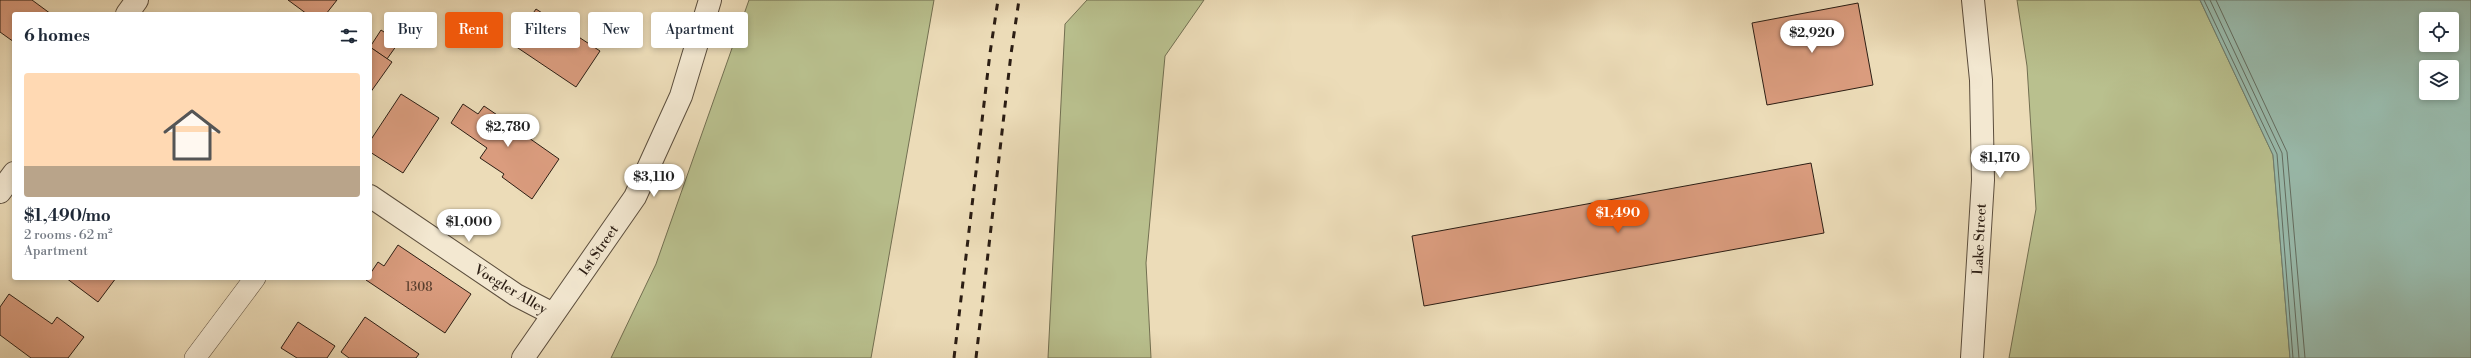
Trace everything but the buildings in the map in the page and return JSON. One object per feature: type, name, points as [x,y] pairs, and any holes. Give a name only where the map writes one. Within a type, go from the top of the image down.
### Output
[{"type":"street","points":[[128,12],[137,0]]},
{"type":"street","name":"1st Street","points":[[523,358],[636,197],[681,96],[710,0]]},
{"type":"street","name":"Lake Street","points":[[1972,358],[1983,180],[1981,80],[1973,0]]},
{"type":"street","points":[[0,192],[12,175]]},
{"type":"street","name":"Voegler Alley","points":[[372,197],[516,295],[553,314]]},
{"type":"lane","points":[[195,358],[254,280]]},
{"type":"green space","points":[[749,0],[934,0],[871,358],[611,358],[656,264],[732,48],[748,48],[748,12],[745,12]]},
{"type":"green space","points":[[1087,0],[1204,0],[1165,56],[1146,263],[1151,358],[1048,358],[1065,24]]},
{"type":"green space","points":[[2017,0],[2200,0],[2273,155],[2290,358],[2009,358],[2036,209],[2027,66]]},
{"type":"water","points":[[2200,0],[2471,0],[2471,358],[2290,358],[2273,155]]},
{"type":"railway","points":[[954,358],[990,53],[998,0]]},
{"type":"railway","points":[[976,358],[1011,54],[1019,0]]}]
